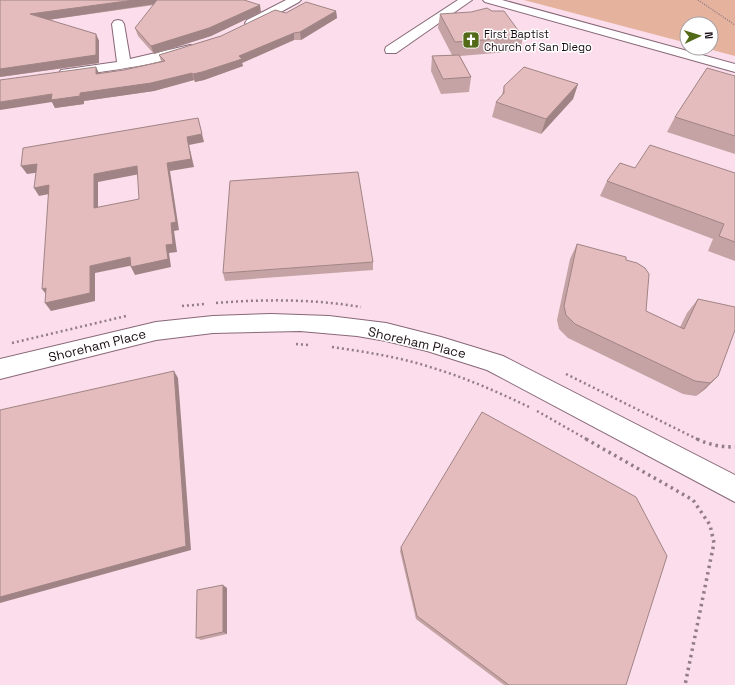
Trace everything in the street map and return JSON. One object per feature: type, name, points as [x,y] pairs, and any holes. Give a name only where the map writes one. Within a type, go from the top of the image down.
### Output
[{"type":"street","points":[[238,30],[295,0]]},
{"type":"street","points":[[391,50],[466,0]]},
{"type":"street","points":[[490,0],[735,68]]},
{"type":"street","points":[[270,2],[284,6]]},
{"type":"street","points":[[118,24],[124,64]]},
{"type":"street","points":[[54,75],[176,54],[204,45]]},
{"type":"street","name":"Shoreham Place","points":[[0,369],[156,331],[180,327],[255,322],[327,324],[387,332],[462,352],[494,363],[735,489]]},
{"type":"path","points":[[698,0],[735,25]]},
{"type":"path","points":[[293,344],[316,346]]},
{"type":"path","points":[[324,346],[372,353],[412,362],[446,372],[495,391],[532,408],[693,500],[708,519],[714,534],[714,543],[685,685]]},
{"type":"shaded area","points":[[524,0],[735,0],[735,56],[719,52],[719,16],[679,16],[679,41]]},
{"type":"building","points":[[0,0],[134,0],[30,14],[96,34],[96,55],[0,69]]},
{"type":"building","points":[[157,0],[244,0],[260,5],[209,28],[151,46],[135,28]]},
{"type":"building","points":[[306,2],[336,11],[300,32],[294,33],[239,56],[242,59],[202,72],[151,83],[80,93],[80,96],[51,100],[52,94],[0,102],[0,80],[96,67],[96,74],[124,70],[165,61],[159,55],[221,36],[275,10],[286,13]]},
{"type":"building","points":[[487,8],[492,11],[504,11],[523,37],[455,42],[440,14],[471,12]]},
{"type":"building","points":[[459,55],[471,77],[443,79],[432,56]]},
{"type":"building","points":[[524,67],[578,84],[546,119],[496,102],[504,93],[504,86]]},
{"type":"building","points":[[707,68],[735,76],[735,136],[675,117]]},
{"type":"building","points":[[198,118],[202,134],[187,137],[191,159],[167,163],[176,222],[171,223],[173,244],[166,245],[168,259],[131,267],[130,257],[90,266],[90,293],[45,303],[46,288],[42,289],[49,185],[34,188],[37,164],[21,166],[23,148]],"holes":[[[137,166],[139,199],[94,208],[94,174]]]},
{"type":"building","points":[[650,145],[735,173],[735,242],[719,236],[724,224],[607,181],[620,163],[635,168]]},
{"type":"building","points":[[358,172],[373,262],[223,273],[230,181]]},
{"type":"building","points":[[577,244],[626,257],[626,260],[637,263],[645,268],[649,274],[646,311],[684,329],[698,299],[735,307],[735,330],[718,376],[710,383],[695,381],[575,324],[566,315],[564,306]]},
{"type":"building","points":[[174,371],[186,546],[0,597],[0,410]]},
{"type":"building","points":[[482,412],[636,497],[667,556],[626,685],[509,685],[417,616],[401,547]]},
{"type":"building","points":[[223,585],[223,632],[196,638],[197,590]]},
{"type":"place","name":"First Baptist Church of San Diego","points":[[471,40]]}]
